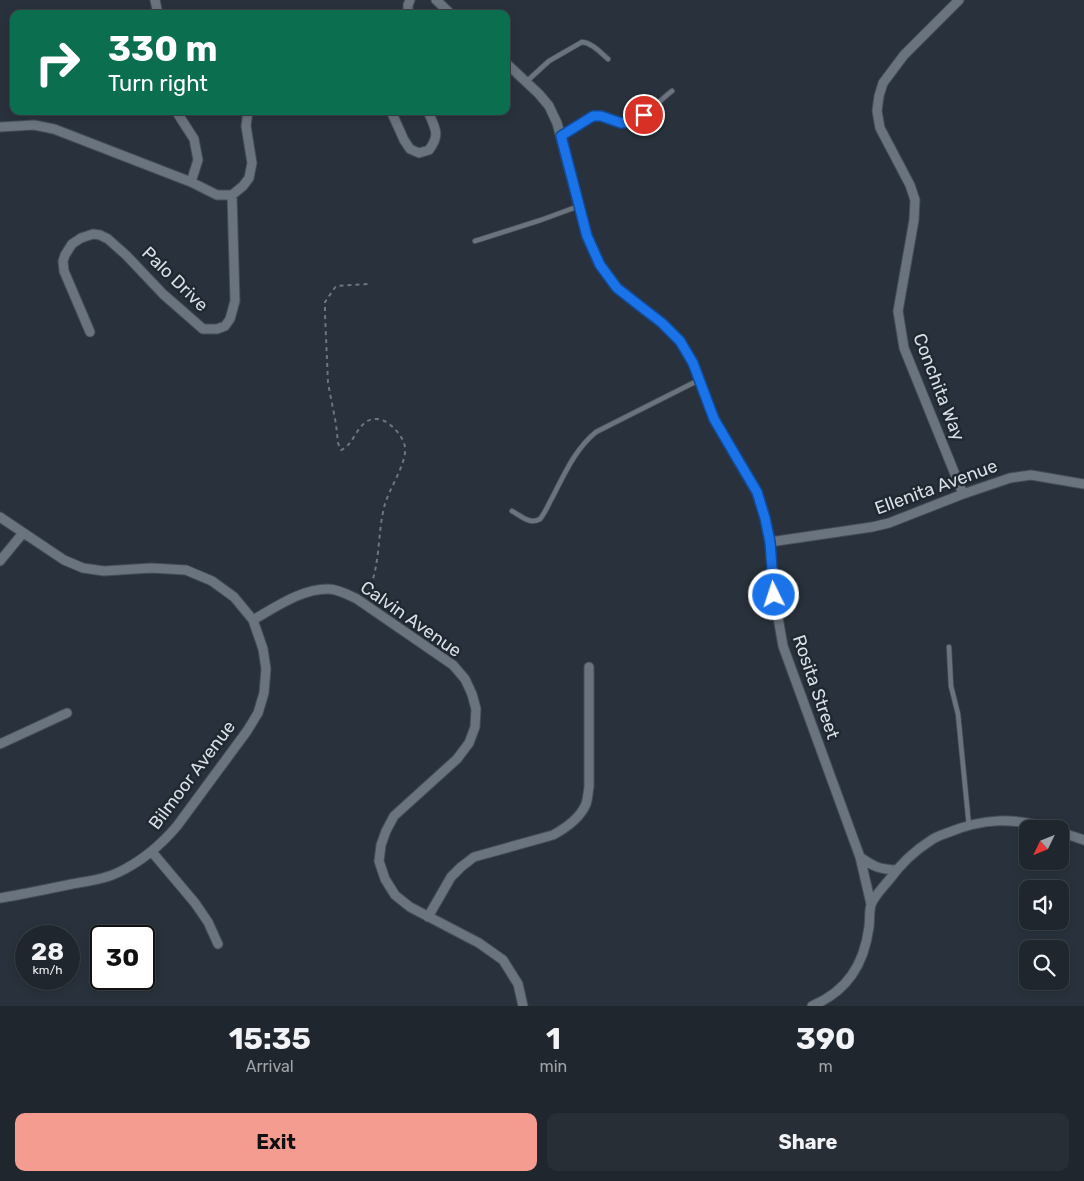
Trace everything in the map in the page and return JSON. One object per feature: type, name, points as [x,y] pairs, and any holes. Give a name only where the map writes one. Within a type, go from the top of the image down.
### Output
[{"type":"street","points":[[436,0],[447,10]]},
{"type":"street","name":"Conchita Way","points":[[959,0],[904,55],[883,82],[877,111],[880,128],[910,185],[915,200],[914,220],[898,311],[904,348],[963,494]]},
{"type":"street","name":"Rosita Street","points":[[510,67],[539,94],[549,106],[557,123],[587,236],[600,265],[617,288],[662,323],[680,341],[693,363],[714,419],[757,492],[770,542],[774,595],[783,646],[860,857],[871,904]]},
{"type":"street","points":[[179,115],[194,139],[198,160],[191,182]]},
{"type":"street","points":[[0,128],[34,126],[54,130],[191,182],[217,195],[232,195],[249,178],[252,163],[246,126],[247,115]]},
{"type":"street","points":[[393,115],[410,149],[419,153],[429,150],[436,141],[436,132],[430,115]]},
{"type":"street","name":"Palo Drive","points":[[90,332],[64,271],[63,262],[72,244],[80,238],[93,234],[108,239],[163,294],[203,329],[217,329],[225,326],[230,319],[235,301],[232,195]]},
{"type":"street","name":"Ellenita Avenue","points":[[770,542],[889,523],[1010,478],[1031,475],[1084,484]]},
{"type":"street","points":[[0,517],[64,560],[83,568],[104,571],[151,568],[186,570],[212,580],[234,597],[253,620]]},
{"type":"street","points":[[0,562],[23,533]]},
{"type":"street","name":"Calvin Avenue","points":[[253,620],[290,599],[308,592],[329,589],[348,594],[452,665],[465,679],[476,709],[475,727],[469,743],[457,759],[394,816],[380,845],[379,861],[385,879],[396,895],[410,907],[479,943],[503,960],[518,984],[523,1006]]},
{"type":"street","name":"Bilmoor Avenue","points":[[0,898],[94,880],[115,874],[138,862],[167,838],[247,731],[258,713],[264,693],[266,669],[263,649],[253,620]]},
{"type":"street","points":[[428,917],[451,877],[461,866],[474,857],[554,835],[565,829],[586,804],[589,787],[589,667]]},
{"type":"street","points":[[0,744],[67,713]]},
{"type":"street","points":[[812,1006],[834,994],[848,982],[864,953],[871,904],[896,870],[913,854],[930,840],[958,828],[987,821],[1019,820]]},
{"type":"street","points":[[1069,835],[1084,840]]},
{"type":"street","points":[[152,852],[195,903],[208,922],[218,944]]},
{"type":"street","points":[[860,857],[881,869],[896,870]]},
{"type":"lane","points":[[526,82],[549,61],[582,42],[586,42],[596,48],[608,59]]},
{"type":"lane","points":[[561,136],[593,116],[601,116],[621,123],[628,122],[644,115],[672,91]]},
{"type":"lane","points":[[475,241],[579,206]]},
{"type":"lane","points":[[512,511],[533,522],[540,519],[575,455],[590,436],[699,380]]},
{"type":"lane","points":[[949,647],[951,686],[958,714],[969,826]]},
{"type":"path","points":[[362,602],[370,588],[376,567],[382,517],[386,502],[405,457],[405,446],[400,434],[379,419],[371,419],[362,425],[347,448],[342,450],[338,443],[328,383],[325,302],[336,286],[368,284]]},
{"type":"route","points":[[644,115],[621,123],[596,115],[561,136],[587,236],[600,265],[617,288],[662,323],[680,341],[693,363],[714,419],[757,492],[770,542],[774,595]]}]
